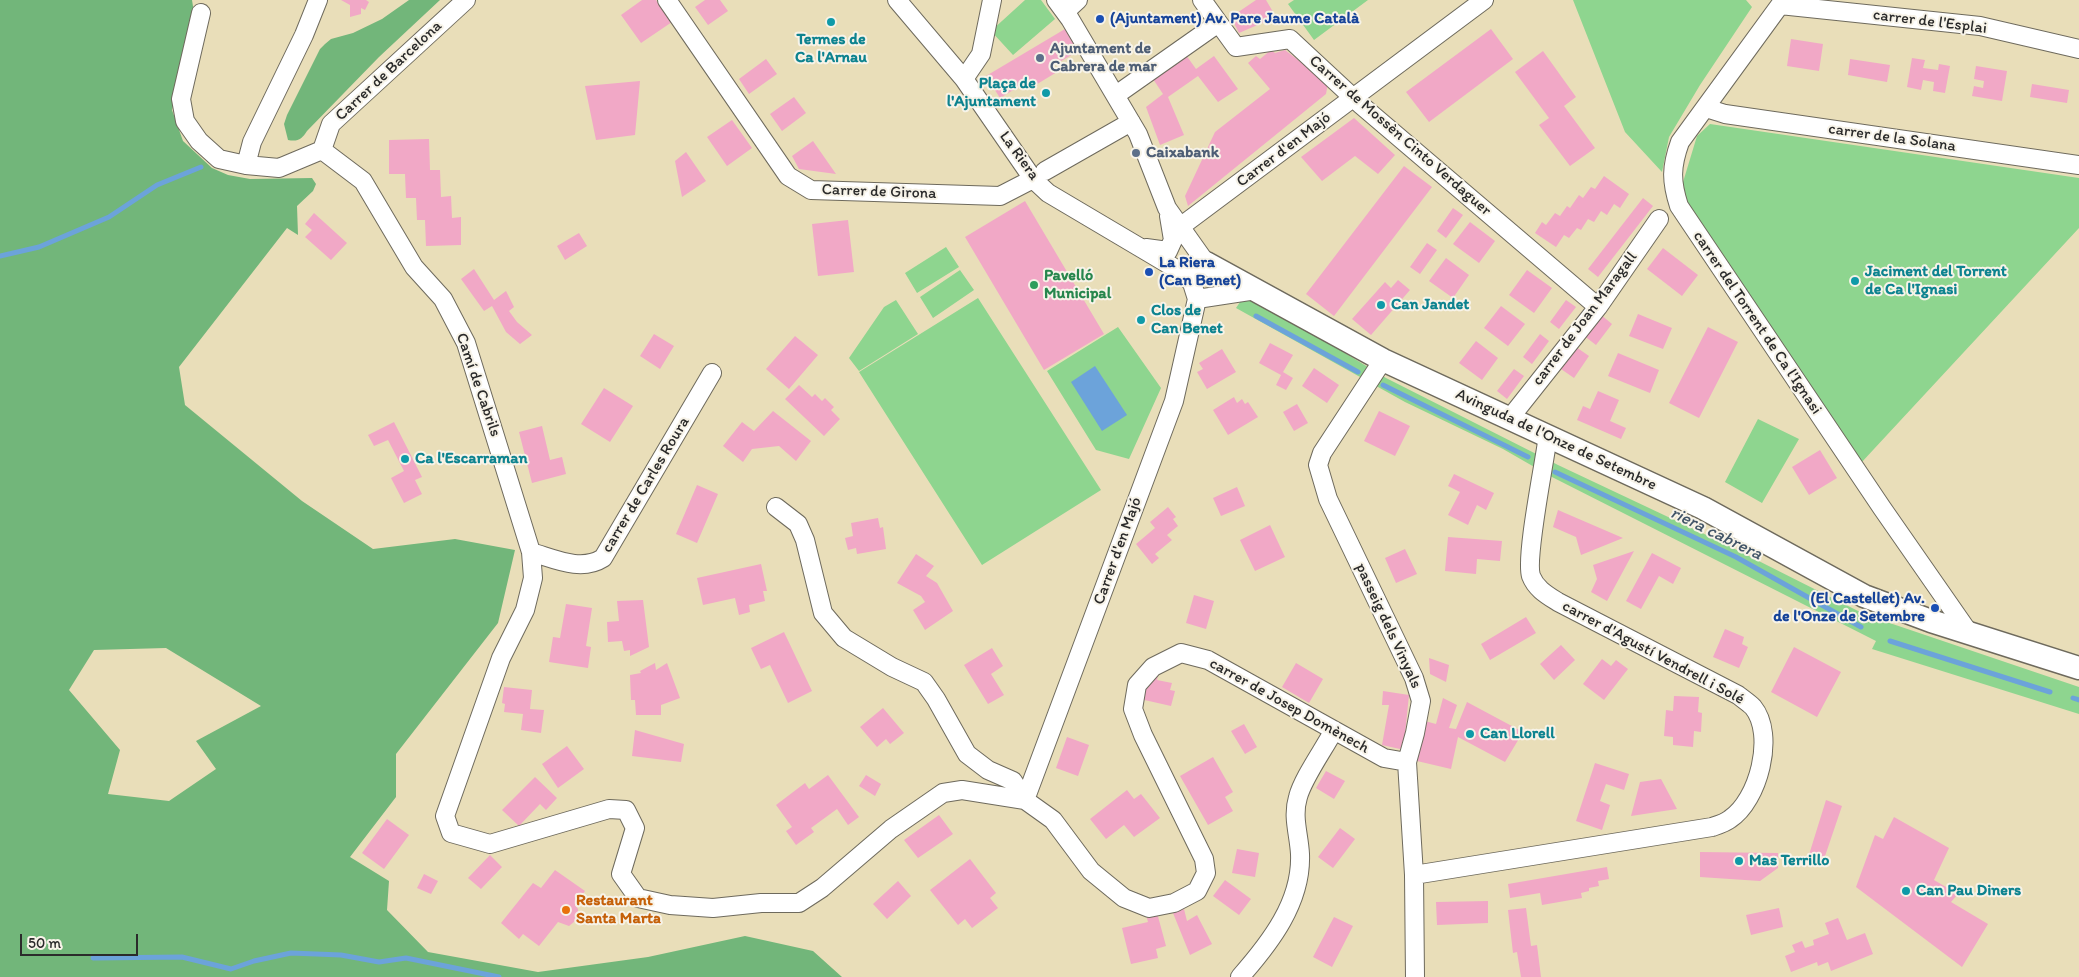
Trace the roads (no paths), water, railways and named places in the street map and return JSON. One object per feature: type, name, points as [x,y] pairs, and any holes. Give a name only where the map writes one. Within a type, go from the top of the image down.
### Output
[{"type":"street","points":[[246,165],[252,142],[304,35],[318,0]]},
{"type":"street","name":"Carrer de Barcelona","points":[[322,150],[332,124],[466,0]]},
{"type":"street","name":"Carrer de Girona","points":[[667,0],[788,176],[811,190],[1000,196],[1131,122]]},
{"type":"street","name":"La Riera","points":[[898,0],[964,79],[1039,175],[1048,193],[1178,270],[1192,283],[1197,299]]},
{"type":"street","points":[[964,79],[981,54],[992,0]]},
{"type":"street","points":[[1078,0],[1060,6],[1131,122],[1168,208],[1206,263],[1178,270]]},
{"type":"street","name":"Carrer de Mossèn Cinto Verdaguer","points":[[1202,0],[1217,24],[1236,47],[1290,38],[1354,98],[1598,307]]},
{"type":"street","name":"Carrer d'en Majó","points":[[1180,227],[1484,0]]},
{"type":"street","name":"carrer de l'Esplai","points":[[1780,6],[1980,26],[2079,49]]},
{"type":"street","name":"carrer del Torrent de Ca l'Ignasi","points":[[1780,6],[1680,142],[1673,162],[1674,192],[1679,206],[1968,633]]},
{"type":"street","points":[[201,13],[181,99],[184,121],[199,141],[219,159],[246,165],[279,168],[322,150]]},
{"type":"street","points":[[1116,95],[1217,24]]},
{"type":"street","name":"carrer de la Solana","points":[[1706,108],[1725,114],[2079,166]]},
{"type":"street","name":"Camí de Cabrils","points":[[322,150],[363,181],[414,267],[443,299],[466,343],[481,385],[531,552],[533,578],[525,610],[501,658]]},
{"type":"street","points":[[1131,243],[1155,250],[1168,251],[1173,240],[1168,208]]},
{"type":"street","name":"carrer de Joan Maragall","points":[[1510,418],[1598,307],[1659,219]]},
{"type":"street","name":"Avinguda de l'Onze de Setembre","points":[[1206,263],[1256,290],[1381,365],[1510,418],[1703,508],[1864,596],[1968,633],[2079,668]]},
{"type":"street","points":[[1216,297],[1228,275]]},
{"type":"street","points":[[1197,299],[1256,290]]},
{"type":"street","name":"Carrer d'en Majó","points":[[1025,800],[1174,401],[1197,299]]},
{"type":"street","name":"passeig dels Vinyals","points":[[1381,365],[1322,453],[1318,465],[1328,499],[1418,689],[1421,701],[1407,762],[1414,875],[1415,977]]},
{"type":"street","name":"carrer de Carles Roura","points":[[531,552],[580,565],[593,565],[603,558],[712,373]]},
{"type":"street","name":"carrer d'Agustí Vendrell i Solé","points":[[1414,875],[1712,827],[1730,819],[1748,800],[1762,765],[1763,732],[1754,708],[1738,695],[1558,602],[1538,589],[1531,574],[1531,552],[1548,435]]},
{"type":"street","points":[[776,506],[798,524],[824,613],[844,638],[892,667],[924,682],[968,754],[988,770],[1013,781],[1025,800]]},
{"type":"street","name":"carrer de Josep Domènech","points":[[501,658],[446,816],[451,833],[490,844],[609,809],[626,810],[635,828],[621,874],[638,898],[670,905],[713,908],[761,903],[799,903],[822,888],[891,830],[943,793],[962,790],[1025,800],[1053,820],[1092,871],[1124,898],[1149,908],[1174,903],[1197,891],[1206,873],[1204,859],[1143,735],[1133,709],[1137,685],[1152,668],[1181,653],[1208,660],[1384,758],[1407,762]]},
{"type":"street","points":[[1240,977],[1253,963],[1286,916],[1298,881],[1300,853],[1294,818],[1298,796],[1334,730]]},
{"type":"water","points":[[1095,366],[1127,415],[1102,431],[1071,382]]},
{"type":"waterway","points":[[0,256],[39,247],[109,217],[157,185],[201,167]]},
{"type":"waterway","name":"riera cabrera","points":[[1256,316],[1358,372]]},
{"type":"waterway","name":"riera cabrera","points":[[1383,385],[1528,457]]},
{"type":"waterway","name":"riera cabrera","points":[[1555,472],[1736,557],[1861,627]]},
{"type":"waterway","name":"riera cabrera","points":[[1890,641],[2050,692]]},
{"type":"waterway","name":"riera cabrera","points":[[2073,698],[2079,700]]},
{"type":"waterway","points":[[93,958],[182,957],[231,969],[254,961],[291,953],[341,955],[379,962],[406,958],[499,977]]},
{"type":"place","name":"(Ajuntament) Av. Pare Jaume Català","points":[[1100,19]]},
{"type":"place","name":"Termes de Ca l'Arnau","points":[[831,22]]},
{"type":"place","name":"Ajuntament de Cabrera de mar","points":[[1040,58]]},
{"type":"place","name":"Plaça de l'Ajuntament","points":[[1046,93]]},
{"type":"place","name":"Caixabank","points":[[1136,153]]},
{"type":"place","name":"La Riera (Can Benet)","points":[[1149,272]]},
{"type":"place","name":"Jaciment del Torrent de Ca l'Ignasi","points":[[1855,281]]},
{"type":"place","name":"Pavelló Municipal","points":[[1034,285]]},
{"type":"place","name":"Can Jandet","points":[[1381,305]]},
{"type":"place","name":"Clos de Can Benet","points":[[1141,320]]},
{"type":"place","name":"Ca l'Escarraman","points":[[405,459]]},
{"type":"place","name":"(El Castellet) Av. de l'Onze de Setembre","points":[[1935,608]]},
{"type":"place","name":"Can Llorell","points":[[1470,734]]},
{"type":"place","name":"Mas Terrillo","points":[[1739,861]]},
{"type":"place","name":"Can Pau Diners","points":[[1906,891]]},
{"type":"place","name":"Restaurant Santa Marta","points":[[566,910]]}]
